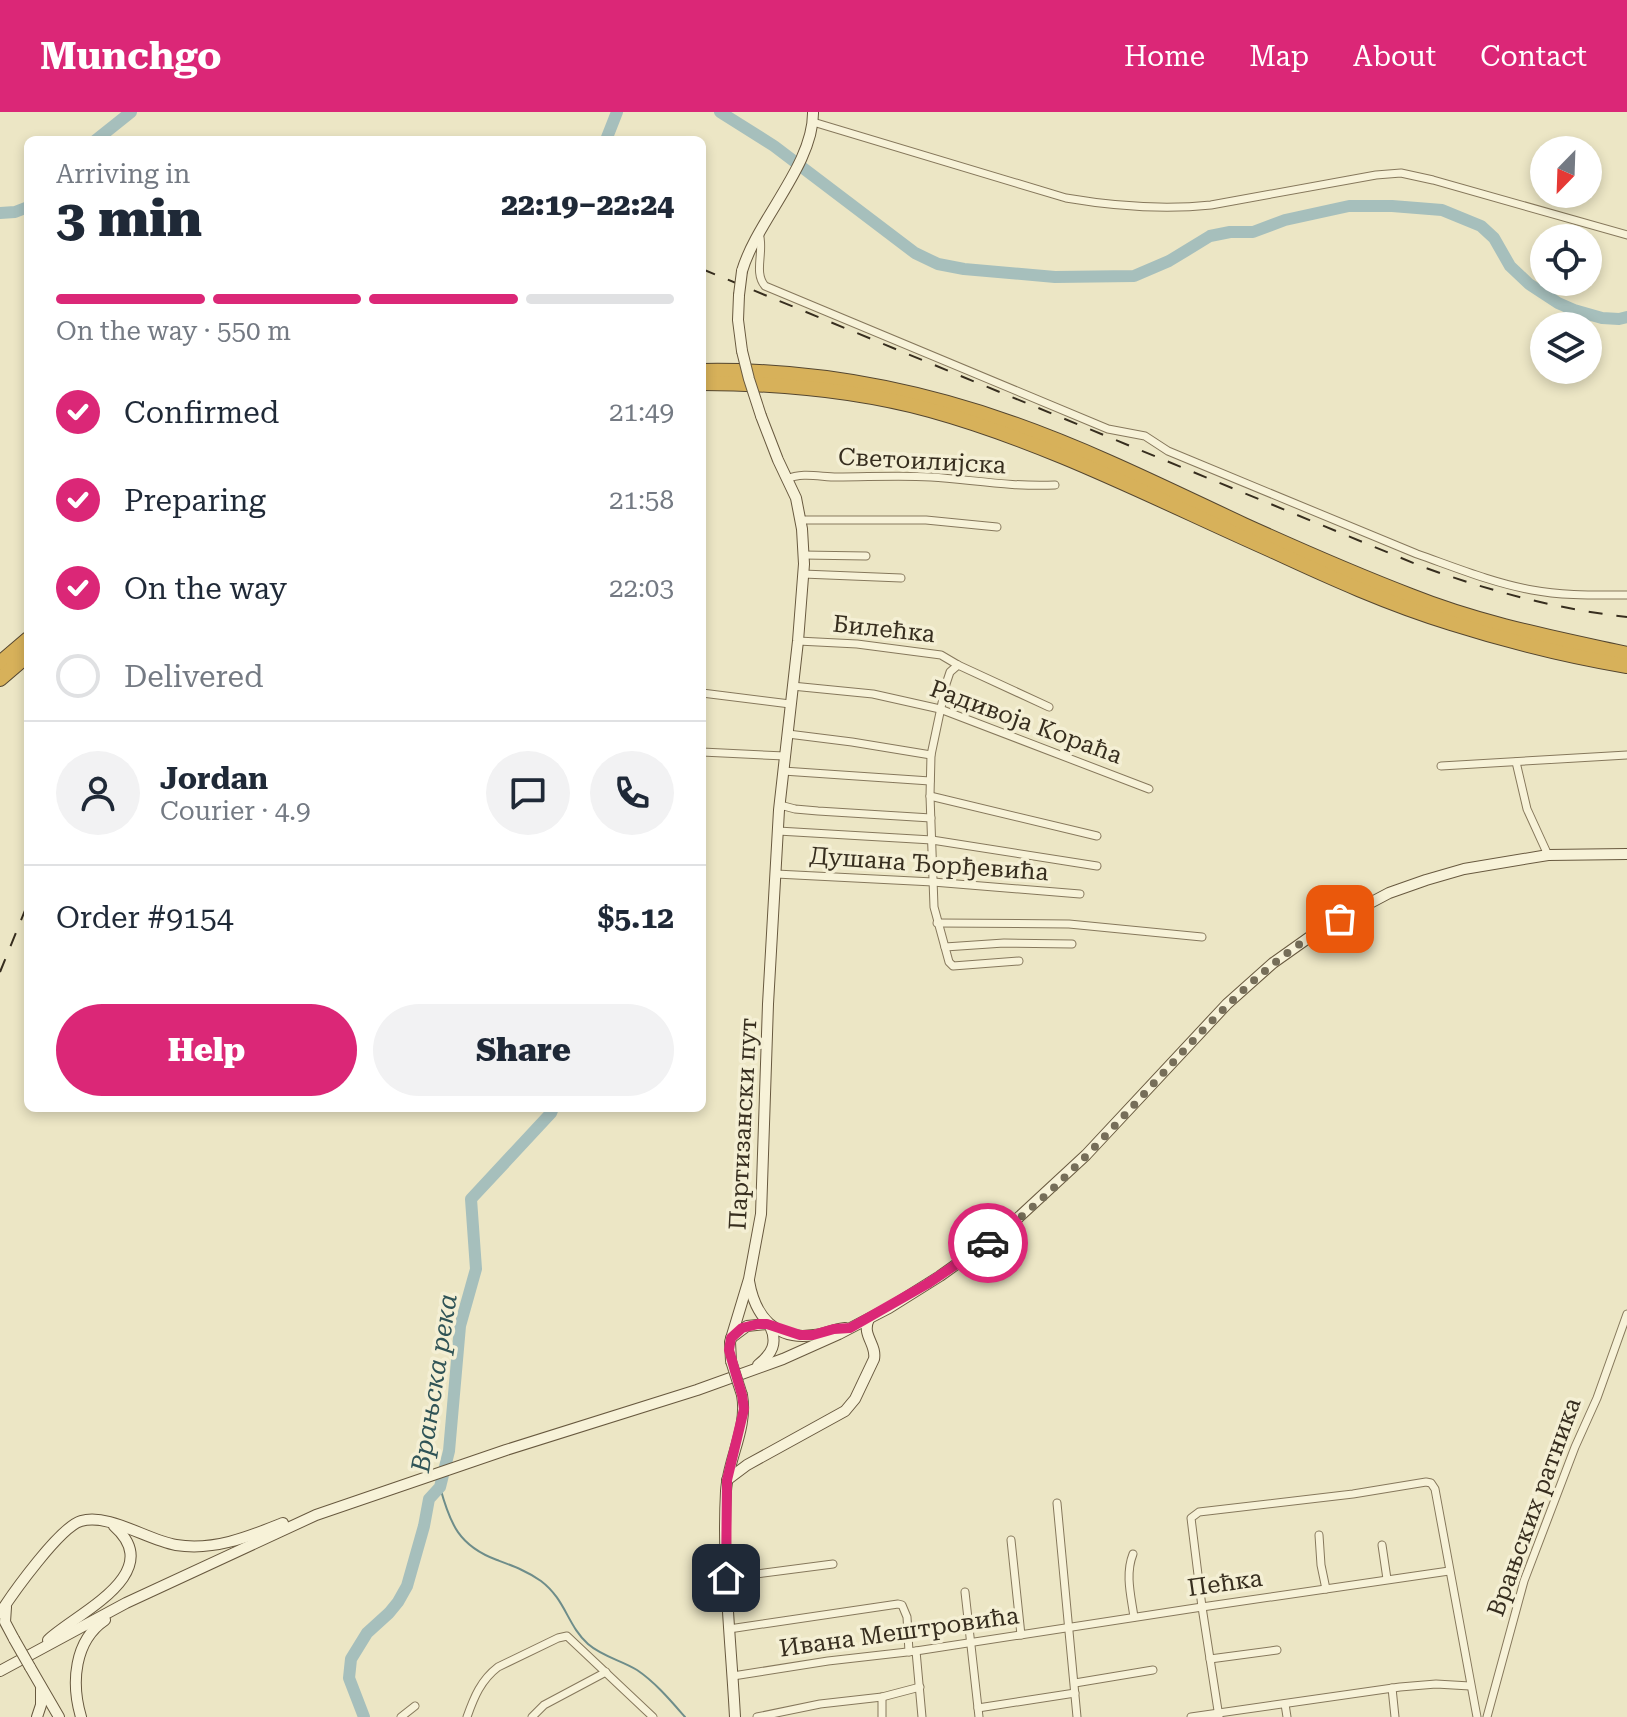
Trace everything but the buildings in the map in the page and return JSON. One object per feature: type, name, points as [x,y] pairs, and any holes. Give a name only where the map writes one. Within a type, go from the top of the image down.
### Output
[{"type":"highway","points":[[706,371],[824,377],[902,391],[946,403],[1077,448],[1308,554],[1412,597],[1543,636],[1627,654]]},
{"type":"highway","points":[[706,383],[823,389],[903,404],[959,419],[1049,450],[1307,566],[1426,615],[1533,647],[1627,666]]},
{"type":"highway","points":[[0,663],[24,642]]},
{"type":"highway","points":[[0,679],[24,658]]},
{"type":"main road","name":"Партизански пут","points":[[735,1717],[726,1578],[727,1480],[743,1415],[742,1395],[729,1350],[749,1279],[763,1199],[768,1004],[778,831],[803,574],[801,520],[796,498],[778,460],[749,379],[738,320],[739,295],[742,271],[759,233],[807,147],[813,117]]},
{"type":"main road","points":[[0,1671],[154,1589],[316,1515],[697,1390],[783,1359],[869,1319],[949,1271],[1006,1229],[1081,1161],[1227,1004],[1297,945],[1361,907],[1413,884],[1464,869],[1548,855],[1627,854]]},
{"type":"main road","points":[[749,1279],[754,1300],[774,1338],[772,1351],[752,1370]]},
{"type":"main road","points":[[727,1480],[739,1470],[849,1407],[874,1359],[875,1351],[866,1331],[869,1319]]},
{"type":"main road","points":[[731,1338],[747,1326],[769,1325],[800,1335],[850,1328]]},
{"type":"main road","points":[[835,1336],[857,1337],[871,1344]]},
{"type":"main road","points":[[734,1452],[750,1458],[763,1456]]},
{"type":"main road","points":[[57,1716],[13,1638],[3,1608],[69,1527],[84,1520],[102,1520],[173,1544],[205,1547],[316,1515]]},
{"type":"main road","points":[[44,1647],[58,1632],[110,1594],[123,1578],[129,1560],[128,1545],[118,1530],[102,1520]]},
{"type":"main road","points":[[81,1717],[76,1678],[86,1639],[99,1624],[148,1596],[154,1589]]},
{"type":"main road","points":[[37,1717],[41,1687]]},
{"type":"street","points":[[813,117],[1066,198],[1108,205],[1211,205],[1401,173],[1627,235]]},
{"type":"street","points":[[759,233],[759,272],[765,286],[872,331],[1108,429],[1145,436],[1168,451],[1417,554],[1533,590],[1627,595]]},
{"type":"street","name":"Светоилијска","points":[[787,479],[800,476],[890,475],[1009,485],[1055,485]]},
{"type":"street","points":[[801,520],[914,520],[997,527]]},
{"type":"street","points":[[803,555],[866,556]]},
{"type":"street","points":[[803,574],[901,578]]},
{"type":"street","name":"Билећка","points":[[798,641],[857,644],[941,655],[1049,707]]},
{"type":"street","points":[[958,665],[950,672],[931,755],[933,882],[937,923],[953,966],[1019,961]]},
{"type":"street","name":"Радивоја Кораћа","points":[[792,686],[873,694],[940,709],[1149,789]]},
{"type":"street","points":[[706,694],[790,704]]},
{"type":"street","points":[[788,734],[931,755]]},
{"type":"street","points":[[706,752],[785,756]]},
{"type":"street","points":[[1441,766],[1627,755]]},
{"type":"street","points":[[1516,762],[1527,809],[1548,855]]},
{"type":"street","points":[[783,771],[930,781]]},
{"type":"street","points":[[930,796],[1097,836]]},
{"type":"street","points":[[780,805],[795,809],[931,818]]},
{"type":"street","points":[[778,831],[932,840],[1097,866]]},
{"type":"street","name":"Душана Ђорђевића","points":[[776,874],[1080,894]]},
{"type":"street","points":[[937,923],[1069,924],[1202,937]]},
{"type":"street","points":[[945,947],[1004,943],[1072,944]]},
{"type":"street","name":"Врањских ратника","points":[[1482,1716],[1521,1590],[1627,1314]]},
{"type":"street","points":[[1219,1715],[1191,1518],[1199,1512],[1324,1498],[1426,1482],[1435,1489],[1470,1686],[1482,1716]]},
{"type":"street","points":[[1057,1503],[1077,1717]]},
{"type":"street","points":[[1319,1535],[1326,1589]]},
{"type":"street","points":[[1011,1540],[1021,1635]]},
{"type":"street","points":[[1382,1545],[1387,1579]]},
{"type":"street","points":[[1133,1554],[1128,1575],[1134,1617]]},
{"type":"street","points":[[726,1578],[833,1564]]},
{"type":"street","name":"Пећка","points":[[1070,1627],[1449,1571]]},
{"type":"street","points":[[965,1592],[979,1713],[1075,1693]]},
{"type":"street","points":[[729,1629],[902,1605],[920,1687],[922,1717]]},
{"type":"street","points":[[0,1627],[13,1638]]},
{"type":"street","name":"Ивана Мештровића","points":[[733,1676],[1070,1627]]},
{"type":"street","points":[[467,1717],[485,1677],[498,1667],[558,1638],[570,1637],[653,1717]]},
{"type":"street","points":[[1210,1659],[1277,1650]]},
{"type":"street","points":[[1075,1683],[1153,1670]]},
{"type":"street","points":[[532,1717],[544,1705],[606,1672]]},
{"type":"street","points":[[1191,1717],[1392,1688],[1436,1684],[1470,1686]]},
{"type":"street","points":[[757,1717],[820,1704],[882,1697],[920,1687]]},
{"type":"street","points":[[1392,1688],[1395,1717]]},
{"type":"street","points":[[882,1697],[882,1717]]},
{"type":"street","points":[[1285,1704],[1287,1717]]},
{"type":"street","points":[[401,1717],[415,1706]]},
{"type":"waterway","points":[[101,136],[131,112]]},
{"type":"waterway","name":"Врањска река","points":[[608,136],[617,112]]},
{"type":"waterway","points":[[720,112],[774,146],[915,253],[938,264],[1055,277],[1134,276],[1169,261],[1210,236],[1253,232],[1285,220],[1349,206],[1392,206],[1442,210],[1481,226],[1494,238],[1510,266],[1529,284],[1558,303],[1602,318],[1627,317]]},
{"type":"waterway","points":[[0,213],[24,209]]},
{"type":"waterway","name":"Врањска река","points":[[364,1717],[349,1678],[351,1659],[367,1633],[389,1613],[407,1586],[429,1499],[440,1487],[449,1451],[460,1326],[476,1269],[471,1199],[551,1112]]},
{"type":"waterway","points":[[440,1487],[452,1523],[465,1541],[484,1554],[541,1581],[556,1596],[575,1629],[588,1644],[644,1675],[685,1717]]},
{"type":"railway","points":[[706,271],[1423,567],[1524,598],[1627,617]]},
{"type":"railway","points":[[0,972],[24,913]]},
{"type":"way so far","points":[[988,1243],[1081,1161],[1202,1030],[1254,979],[1297,945],[1340,919]]},
{"type":"route","points":[[726,1578],[727,1480],[744,1409],[729,1350],[731,1338],[742,1328],[758,1324],[800,1335],[850,1328],[889,1308],[988,1243]]}]
